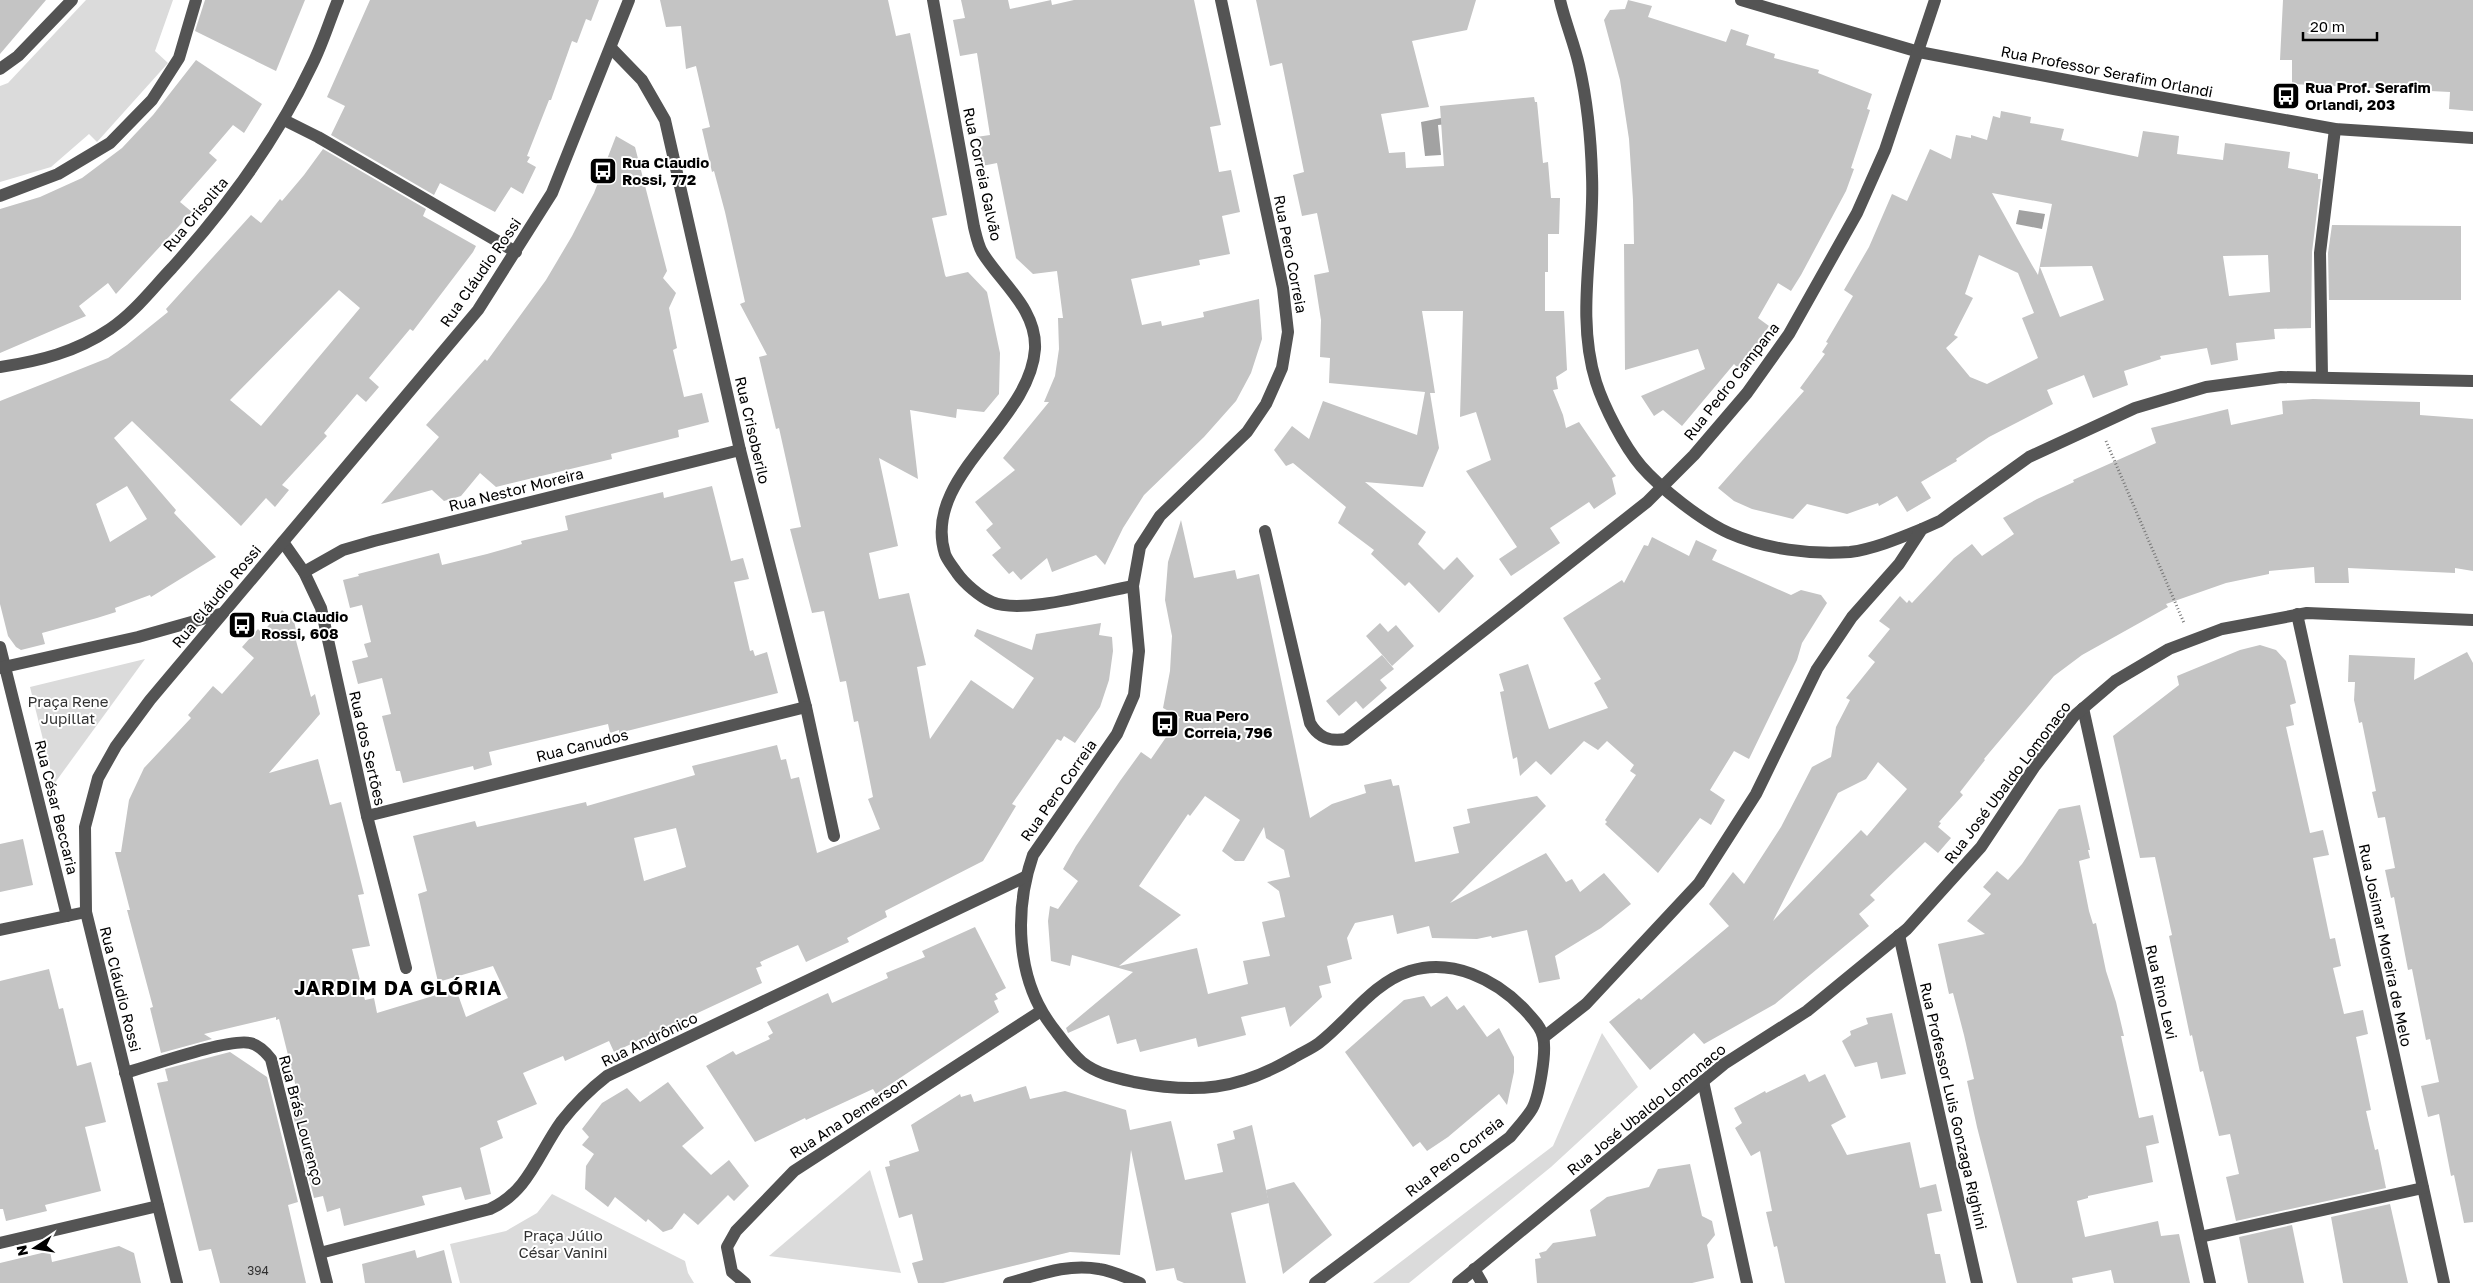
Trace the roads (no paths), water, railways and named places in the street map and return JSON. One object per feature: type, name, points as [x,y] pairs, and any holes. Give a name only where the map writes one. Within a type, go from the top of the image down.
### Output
[{"type":"street","points":[[0,69],[18,56],[72,0]]},
{"type":"street","points":[[0,196],[58,174],[110,143],[116,137],[152,100],[179,58],[196,0]]},
{"type":"street","name":"Rua Crisolita","points":[[0,367],[56,356],[84,344],[125,317],[199,238],[243,182],[284,120],[312,65],[338,0]]},
{"type":"street","name":"Rua Cláudio Rossi","points":[[177,1283],[86,912],[85,827],[98,778],[116,746],[150,700],[220,614],[478,310],[552,193],[629,0]]},
{"type":"street","name":"Rua Correia Galvão","points":[[933,0],[974,226],[981,250],[1028,315],[1034,332],[1035,350],[1025,387],[971,462],[947,502],[942,526],[945,554],[959,575],[992,602],[1024,607],[1133,586]]},
{"type":"street","name":"Rua Pero Correia","points":[[1221,0],[1283,288],[1288,332],[1282,368],[1266,404],[1247,432],[1160,516],[1140,547],[1133,586],[1139,651],[1134,695],[1118,734],[1046,834],[1033,856],[1026,877],[1020,934],[1028,982],[1040,1011],[1065,1044],[1083,1062],[1106,1076],[1160,1087],[1186,1089],[1224,1087],[1266,1074],[1318,1044],[1389,980],[1419,969],[1434,967],[1479,976],[1493,983],[1518,1003],[1534,1020],[1544,1038],[1540,1085],[1532,1109],[1510,1137],[1315,1283]]},
{"type":"street","points":[[1560,0],[1579,65],[1592,176],[1587,300],[1588,341],[1596,382],[1617,428],[1640,465],[1692,511],[1729,533],[1770,545],[1811,553],[1852,552],[1898,539],[1940,521],[2029,457],[2134,408],[2206,387],[2281,376],[2473,381]]},
{"type":"street","name":"Rua Professor Serafim Orlandi","points":[[1741,0],[1919,52],[2335,129],[2473,138]]},
{"type":"street","name":"Rua Pedro Campana","points":[[1265,531],[1310,723],[1320,736],[1337,741],[1353,735],[1614,530],[1664,486],[1694,456],[1741,400],[1789,334],[1857,213],[1885,150],[1936,0]]},
{"type":"street","name":"Rua Crisoberilo","points":[[611,48],[642,80],[665,120],[740,450],[806,707],[834,836]]},
{"type":"street","points":[[284,120],[318,137],[516,252]]},
{"type":"street","points":[[2322,376],[2320,253],[2335,129]]},
{"type":"street","name":"Rua Nestor Moreira","points":[[304,572],[343,550],[374,541],[740,450]]},
{"type":"street","points":[[1544,1038],[1586,1004],[1699,883],[1756,794],[1817,669],[1852,617],[1899,564],[1922,529]]},
{"type":"street","name":"Rua dos Sertões","points":[[283,542],[304,572],[321,608],[367,816],[406,968]]},
{"type":"street","points":[[2,668],[138,637],[220,614]]},
{"type":"street","name":"Rua José Ubaldo Lomonaco","points":[[1458,1283],[1724,1064],[1807,1010],[1899,936],[1981,847],[2036,766],[2074,716],[2115,681],[2169,649],[2192,640],[2222,629],[2296,614],[2473,620]]},
{"type":"street","name":"Rua Josimar Moreira de Melo","points":[[2296,614],[2444,1283]]},
{"type":"street","name":"Rua César Beccaria","points":[[0,647],[2,668],[67,916]]},
{"type":"street","name":"Rua Canudos","points":[[367,816],[806,707]]},
{"type":"street","name":"Rua Rino Levi","points":[[2083,708],[2210,1283]]},
{"type":"street","name":"Rua Andrônico","points":[[320,1252],[490,1209],[506,1202],[519,1190],[561,1123],[584,1094],[607,1076],[1026,877]]},
{"type":"street","points":[[0,930],[86,912]]},
{"type":"street","name":"Rua Professor Luis Gonzaga Righini","points":[[1899,936],[1977,1283]]},
{"type":"street","name":"Rua Ana Demerson","points":[[744,1283],[732,1272],[727,1248],[736,1231],[794,1171],[1040,1011]]},
{"type":"street","name":"Rua Brás Lourenço","points":[[125,1073],[230,1043],[249,1043],[262,1048],[271,1059],[327,1283]]},
{"type":"street","points":[[1703,1081],[1747,1283]]},
{"type":"street","points":[[2200,1237],[2423,1188]]},
{"type":"street","points":[[0,1243],[158,1206]]},
{"type":"street","points":[[1009,1283],[1060,1269],[1077,1267],[1100,1269],[1140,1283]]},
{"type":"street","points":[[1474,1269],[1482,1283]]},
{"type":"place","name":"Rua Prof. Serafim Orlandi, 203","points":[[2286,96]]},
{"type":"place","name":"Rua Claudio Rossi, 772","points":[[603,171]]},
{"type":"place","name":"Rua Claudio Rossi, 608","points":[[242,625]]},
{"type":"place","name":"Rua Pero Correia, 796","points":[[1165,724]]},
{"type":"district","name":"JARDIM DA GLÓRIA","points":[[398,987]]},
{"type":"park label","name":"Praça Rene Jupillat","points":[[68,710]]},
{"type":"park label","name":"Praça Júlio César Vanini","points":[[563,1244]]}]
